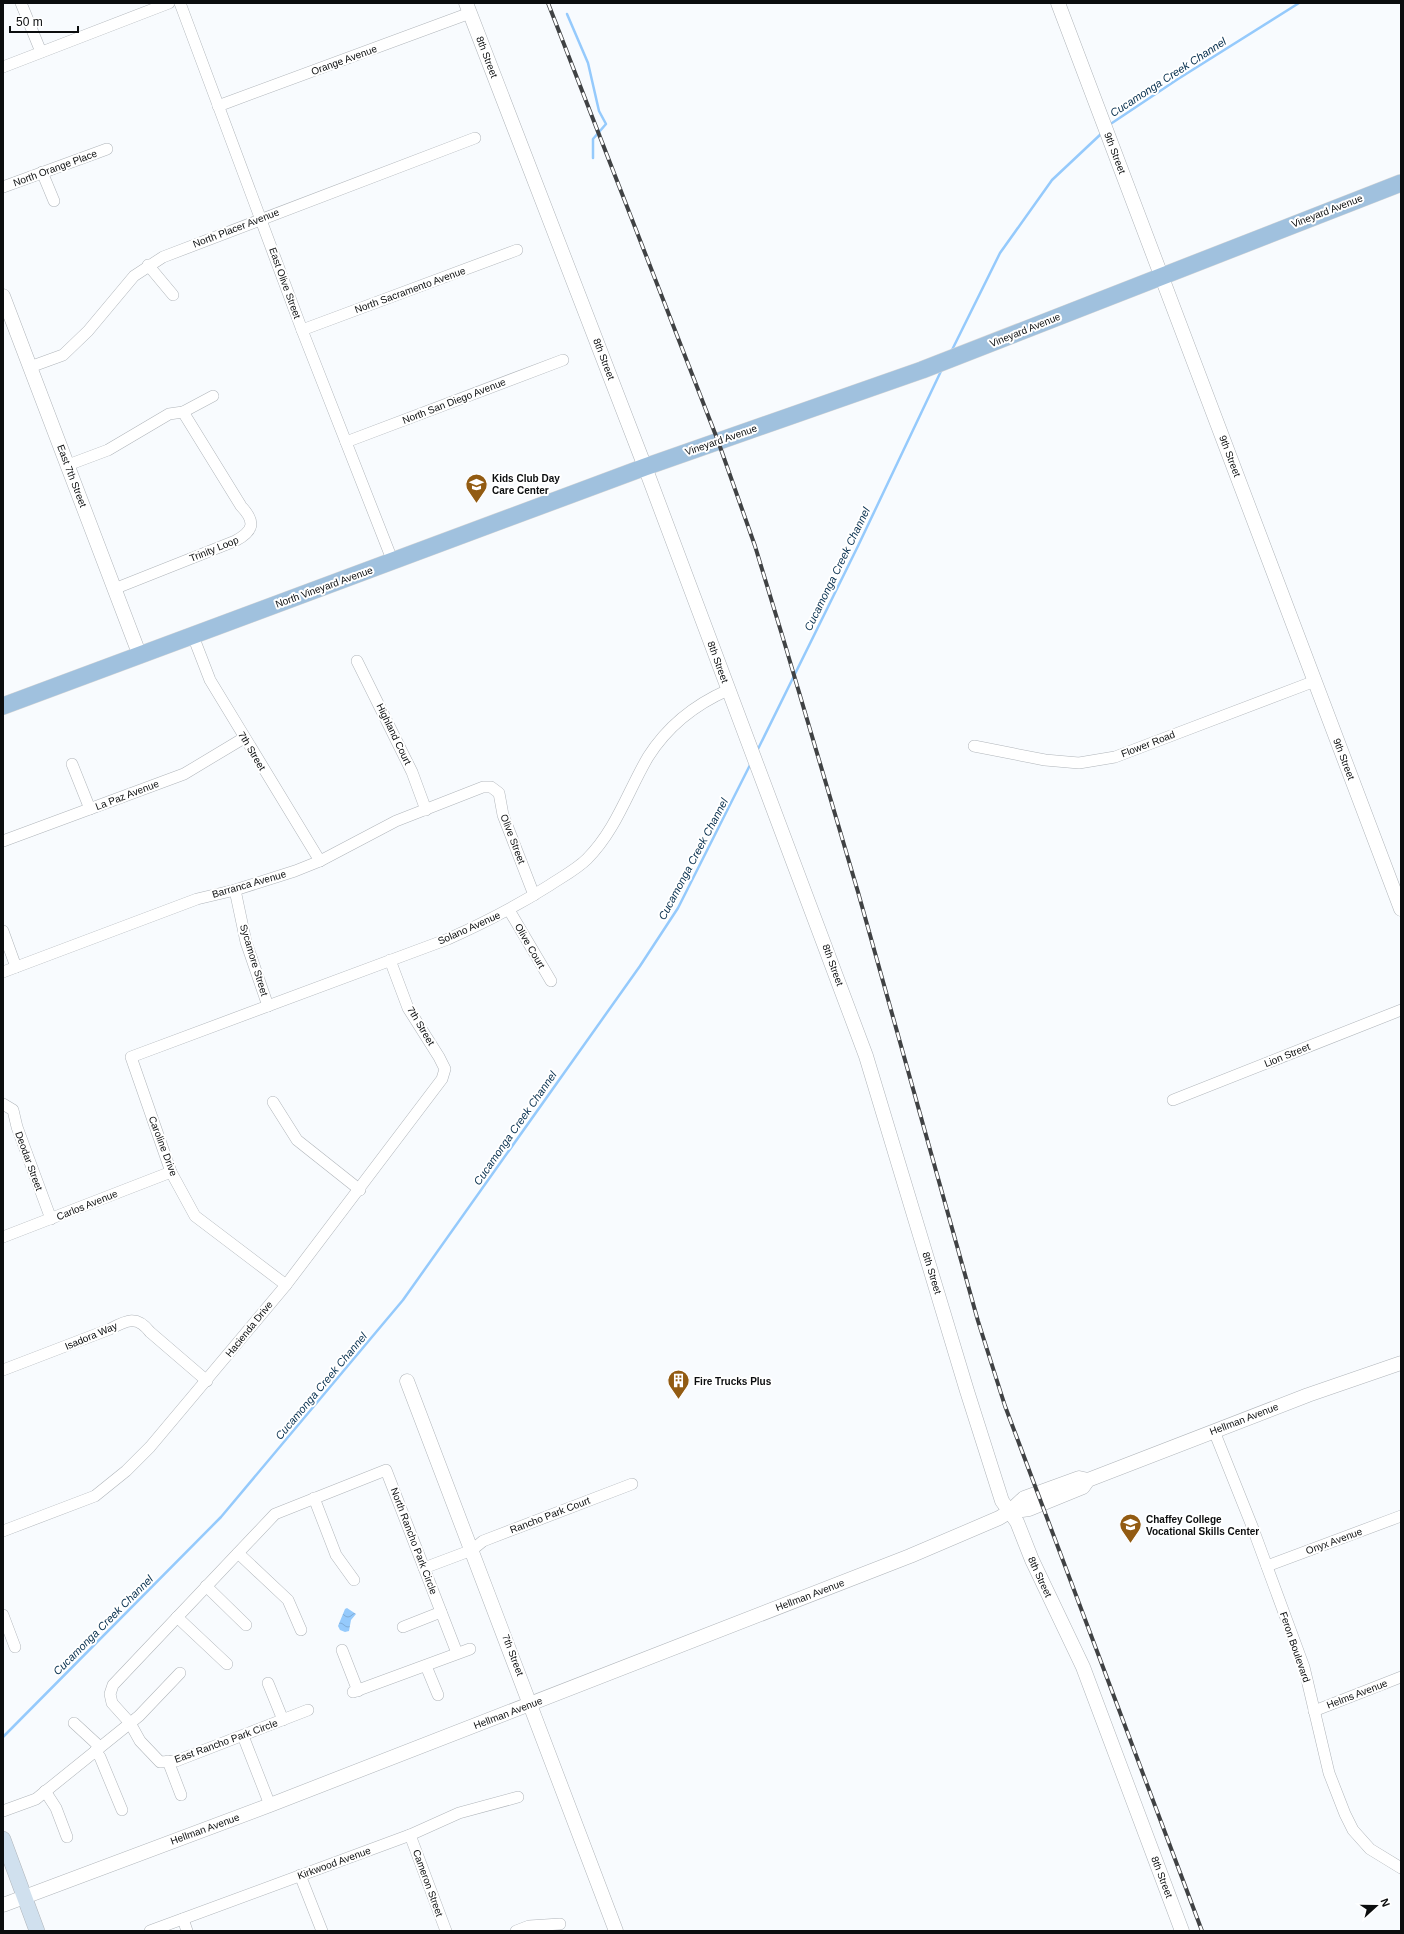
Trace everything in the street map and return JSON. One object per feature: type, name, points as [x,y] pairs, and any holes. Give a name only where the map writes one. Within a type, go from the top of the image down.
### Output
[{"type":"main road","name":"Vineyard Avenue","points":[[646,467],[922,370],[1162,275],[1401,183]]},
{"type":"main road","name":"North Vineyard Avenue","points":[[3,706],[646,467]]},
{"type":"main road","points":[[3,1839],[38,1931]]},
{"type":"street","points":[[21,3],[41,52]]},
{"type":"street","points":[[3,67],[169,3]]},
{"type":"street","name":"East Olive Street","points":[[180,3],[302,330],[393,562]]},
{"type":"street","name":"9th Street","points":[[1058,3],[1401,909]]},
{"type":"street","name":"Orange Avenue","points":[[218,106],[468,8]]},
{"type":"street","name":"8th Street","points":[[468,8],[646,467],[728,690],[768,791],[866,1056],[981,1438],[1002,1501],[1017,1522],[1032,1560],[1083,1668],[1182,1931]]},
{"type":"street","name":"North Placer Avenue","points":[[30,367],[63,355],[88,331],[134,276],[148,265],[163,257],[261,218],[475,138]]},
{"type":"street","name":"North Orange Place","points":[[3,187],[107,149]]},
{"type":"street","points":[[42,172],[54,201]]},
{"type":"street","name":"North Sacramento Avenue","points":[[302,330],[517,250]]},
{"type":"street","points":[[148,265],[173,294]]},
{"type":"street","name":"East 7th Street","points":[[3,296],[140,656]]},
{"type":"street","name":"North San Diego Avenue","points":[[346,442],[563,360]]},
{"type":"street","points":[[68,465],[108,450],[170,414],[183,412],[213,396]]},
{"type":"street","name":"Trinity Loop","points":[[114,589],[235,541],[247,534],[251,527],[249,515],[241,506],[183,412]]},
{"type":"street","name":"7th Street","points":[[193,636],[210,680],[320,861]]},
{"type":"street","name":"Highland Court","points":[[357,661],[412,772],[426,810]]},
{"type":"street","name":"Flower Road","points":[[974,746],[1045,760],[1079,763],[1115,757],[1315,681]]},
{"type":"street","name":"Solano Avenue","points":[[131,1057],[448,939],[509,910],[534,895],[587,859],[602,841],[613,825],[649,757],[664,736],[690,711],[728,690]]},
{"type":"street","name":"La Paz Avenue","points":[[3,841],[184,774],[244,738]]},
{"type":"street","points":[[72,764],[90,809]]},
{"type":"street","name":"Barranca Avenue","points":[[3,972],[197,899],[276,878],[320,861],[396,821],[483,787],[491,787]]},
{"type":"street","name":"Olive Street","points":[[491,787],[499,793],[503,815],[534,895]]},
{"type":"street","name":"Sycamore Street","points":[[235,890],[246,942],[268,1006]]},
{"type":"street","name":"Olive Court","points":[[509,910],[551,981]]},
{"type":"street","points":[[3,931],[16,967]]},
{"type":"street","name":"7th Street","points":[[390,960],[408,1008],[445,1069]]},
{"type":"street","name":"Lion Street","points":[[1173,1100],[1401,1010]]},
{"type":"street","name":"Caroline Drive","points":[[131,1057],[171,1172],[195,1216],[286,1285]]},
{"type":"street","name":"Hacienda Drive","points":[[3,1531],[95,1496],[126,1471],[150,1447],[207,1381],[286,1285],[360,1190],[442,1079],[445,1069]]},
{"type":"street","points":[[273,1102],[297,1140],[360,1190]]},
{"type":"street","name":"Deodar Street","points":[[5,1105],[13,1110],[17,1127],[51,1219]]},
{"type":"street","name":"Carlos Avenue","points":[[3,1237],[171,1172]]},
{"type":"street","name":"Isadora Way","points":[[3,1370],[110,1329],[124,1321],[134,1321],[143,1323],[150,1332],[207,1381]]},
{"type":"street","name":"Hellman Avenue","points":[[3,1905],[270,1805],[910,1556],[1009,1512],[1024,1498],[1079,1478],[1088,1480],[1308,1395],[1401,1363]]},
{"type":"street","name":"7th Street","points":[[406,1381],[531,1704],[616,1931]]},
{"type":"street","name":"Feron Boulevard","points":[[1214,1431],[1267,1566],[1304,1667],[1329,1773],[1353,1830],[1370,1849],[1401,1868]]},
{"type":"street","name":"East Rancho Park Circle","points":[[308,1710],[243,1736],[176,1760],[160,1762],[140,1741],[130,1723],[112,1703],[110,1694],[113,1685],[275,1514],[386,1470]]},
{"type":"street","name":"North Rancho Park Circle","points":[[386,1470],[457,1653]]},
{"type":"street","name":"Rancho Park Court","points":[[424,1568],[472,1550],[483,1541],[632,1484]]},
{"type":"street","points":[[314,1498],[336,1555],[354,1580]]},
{"type":"street","name":"Onyx Avenue","points":[[1267,1566],[1401,1516]]},
{"type":"street","points":[[238,1553],[288,1600],[301,1630]]},
{"type":"street","points":[[206,1586],[246,1625]]},
{"type":"street","points":[[403,1627],[441,1612]]},
{"type":"street","points":[[3,1615],[15,1647]]},
{"type":"street","points":[[177,1617],[227,1664]]},
{"type":"street","points":[[342,1650],[355,1692],[470,1649]]},
{"type":"street","points":[[426,1666],[438,1695]]},
{"type":"street","points":[[3,1811],[36,1799],[139,1716],[180,1673]]},
{"type":"street","name":"Helms Avenue","points":[[1314,1711],[1401,1677]]},
{"type":"street","name":"East Rancho Park Circle","points":[[268,1683],[283,1720]]},
{"type":"street","points":[[74,1723],[97,1749],[122,1810]]},
{"type":"street","points":[[243,1736],[270,1805]]},
{"type":"street","name":"East Rancho Park Circle","points":[[168,1761],[181,1795]]},
{"type":"street","points":[[45,1791],[56,1808],[67,1837]]},
{"type":"street","name":"Kirkwood Avenue","points":[[150,1931],[410,1835],[459,1813],[518,1797]]},
{"type":"street","name":"Cameron Street","points":[[410,1835],[446,1931]]},
{"type":"street","points":[[300,1875],[322,1931]]},
{"type":"street","points":[[183,1919],[188,1931]]},
{"type":"street","points":[[516,1931],[529,1926],[560,1924]]},
{"type":"water","points":[[347,1608],[356,1614],[351,1620],[349,1631],[345,1632],[340,1630],[338,1626],[345,1609]]},
{"type":"waterway","name":"Cucamonga Creek Channel","points":[[1109,125],[1178,79],[1299,3]]},
{"type":"waterway","points":[[567,14],[588,63],[599,111],[606,124],[593,139],[593,158]]},
{"type":"waterway","name":"Cucamonga Creek Channel","points":[[951,352],[1000,253],[1052,180],[1102,133]]},
{"type":"waterway","name":"Cucamonga Creek Channel","points":[[757,751],[858,546],[942,369]]},
{"type":"waterway","name":"Cucamonga Creek Channel","points":[[3,1737],[221,1517],[403,1300],[640,966],[678,908],[751,763]]},
{"type":"railway","points":[[548,3],[718,441],[755,546],[858,892],[978,1321],[1005,1406],[1202,1931]]},
{"type":"place","name":"Kids Club Day Care Center","points":[[477,504]]},
{"type":"place","name":"Fire Trucks Plus","points":[[679,1400]]},
{"type":"place","name":"Chaffey College Vocational Skills Center","points":[[1131,1544]]}]
